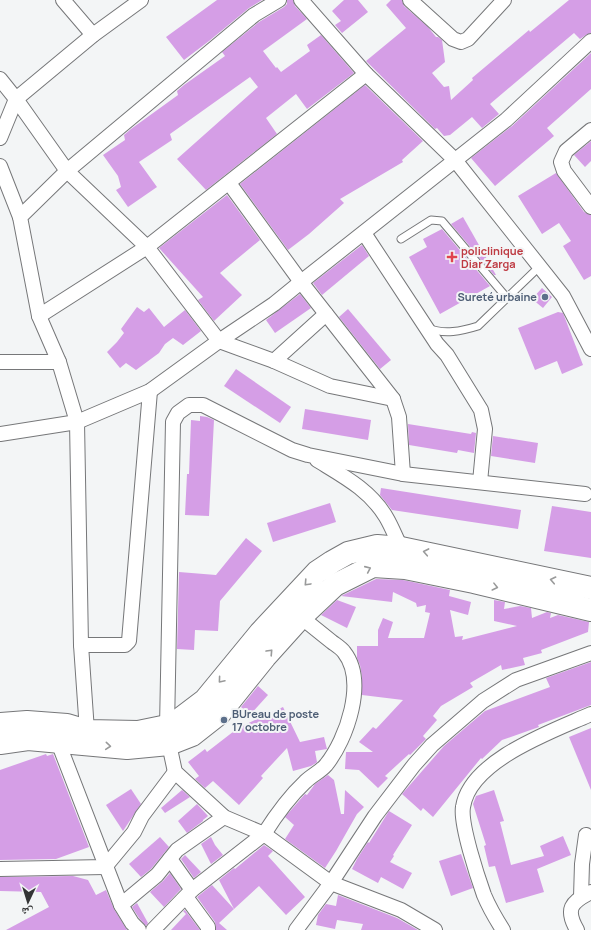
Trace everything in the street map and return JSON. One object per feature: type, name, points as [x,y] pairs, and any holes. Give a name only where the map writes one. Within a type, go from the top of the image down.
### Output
[{"type":"main road","points":[[168,736],[172,725],[205,700],[260,633],[317,572],[348,553],[377,546],[401,548],[591,588]]},
{"type":"main road","points":[[0,724],[27,722],[67,725],[87,731],[138,732],[168,736],[192,735],[220,713],[265,657],[301,617],[335,585],[373,566],[405,568],[474,582],[591,610]]},
{"type":"main road","points":[[0,743],[28,739],[127,748],[168,736]]},
{"type":"street","points":[[63,0],[93,34]]},
{"type":"street","points":[[0,138],[16,99],[93,34],[141,0]]},
{"type":"street","points":[[20,217],[67,172],[254,15],[279,0]]},
{"type":"street","points":[[301,0],[366,74],[455,160],[563,296],[591,349]]},
{"type":"street","points":[[410,0],[453,39],[460,42],[468,39],[504,0]]},
{"type":"street","points":[[0,434],[77,422],[150,391],[219,341],[274,304],[364,233],[506,120],[591,42]]},
{"type":"street","points":[[39,316],[147,246],[366,74]]},
{"type":"street","points":[[0,79],[16,99],[67,172],[147,246],[219,341],[274,361],[330,386],[393,399]]},
{"type":"street","points":[[591,130],[566,151],[561,162],[564,171],[591,207]]},
{"type":"street","points":[[0,166],[20,217],[39,316],[59,362],[77,422],[81,645],[87,731]]},
{"type":"street","points":[[229,183],[301,282],[393,399],[399,417],[403,474]]},
{"type":"street","points":[[364,233],[481,410],[484,429],[480,482]]},
{"type":"street","points":[[274,361],[326,314]]},
{"type":"street","points":[[0,362],[59,362]]},
{"type":"street","points":[[81,645],[125,645],[129,641],[150,391]]},
{"type":"street","points":[[435,930],[401,910],[331,883],[264,834],[224,817],[175,772],[168,736],[173,422],[178,413],[188,405],[203,406],[292,450],[308,455],[403,474],[585,494]]},
{"type":"street","points":[[308,455],[364,490],[385,516],[401,548]]},
{"type":"street","points":[[153,930],[189,893],[264,834],[294,792],[308,779],[320,772],[327,764],[342,738],[350,716],[354,685],[352,666],[344,651],[301,617]]},
{"type":"street","points":[[296,930],[331,883],[375,816],[414,765],[450,728],[483,701],[516,680],[591,653]]},
{"type":"street","points":[[502,930],[484,896],[467,838],[462,807],[467,795],[476,781],[502,757],[532,740],[591,714]]},
{"type":"street","points":[[58,742],[120,905],[132,923],[139,930]]},
{"type":"street","points":[[0,869],[105,867],[134,832],[142,816],[175,772]]},
{"type":"street","points":[[120,905],[157,875],[177,850],[224,817]]},
{"type":"street","points":[[577,930],[570,914],[573,904],[586,895],[582,864],[586,835]]},
{"type":"street","points":[[170,859],[208,927],[208,930]]},
{"type":"lane","points":[[401,239],[431,220],[442,221],[507,298]]},
{"type":"lane","points":[[427,327],[442,332],[468,329],[478,326],[539,267]]},
{"type":"building","points":[[217,0],[262,0],[249,8],[184,60],[166,37]]},
{"type":"building","points":[[287,0],[293,0],[295,6],[307,19],[263,51],[276,68],[277,67],[281,72],[310,51],[307,45],[321,35],[354,73],[307,109],[296,94],[266,118],[277,134],[206,190],[177,159],[258,87],[250,77],[170,134],[172,140],[139,162],[157,187],[128,207],[116,190],[121,187],[118,176],[103,155],[125,140],[124,135],[131,129],[178,95],[177,91],[184,85],[225,56],[222,52],[259,22],[284,7],[287,4]]},
{"type":"building","points":[[344,0],[358,0],[368,12],[342,33],[335,25],[341,21],[332,11]]},
{"type":"building","points":[[391,0],[402,0],[404,6],[428,27],[436,37],[442,40],[445,62],[432,73],[444,87],[449,86],[451,100],[473,80],[472,78],[529,30],[530,32],[569,0],[591,0],[591,33],[580,39],[574,33],[490,104],[499,114],[482,128],[472,117],[450,135],[444,136],[366,61],[406,28],[386,5]]},
{"type":"building","points":[[591,53],[591,89],[547,128],[554,136],[495,186],[471,158],[512,126]]},
{"type":"building","points":[[365,85],[423,141],[402,160],[403,162],[340,199],[344,203],[309,234],[288,250],[240,184]]},
{"type":"building","points":[[591,141],[591,161],[585,167],[574,155]]},
{"type":"building","points":[[556,173],[584,212],[591,215],[591,276],[584,280],[563,246],[571,241],[559,223],[542,234],[518,196]]},
{"type":"building","points":[[227,195],[260,240],[220,273],[242,295],[214,321],[198,300],[203,297],[159,248]]},
{"type":"building","points":[[463,217],[496,275],[494,275],[451,224]]},
{"type":"building","points":[[442,229],[490,286],[440,314],[409,257],[427,247],[423,239]]},
{"type":"building","points":[[362,245],[369,256],[322,295],[313,283]]},
{"type":"building","points":[[542,288],[552,297],[543,308],[532,299]]},
{"type":"building","points":[[300,294],[311,308],[275,333],[266,320]]},
{"type":"building","points":[[137,307],[144,312],[149,308],[164,327],[185,310],[201,331],[183,345],[173,338],[165,344],[159,353],[136,370],[126,363],[120,368],[107,352],[124,333],[121,329]]},
{"type":"building","points":[[348,309],[391,360],[380,369],[339,317]]},
{"type":"building","points":[[558,312],[563,313],[583,365],[562,374],[557,361],[535,370],[518,328]]},
{"type":"building","points":[[236,369],[291,407],[280,423],[224,386]]},
{"type":"building","points":[[305,409],[371,420],[368,440],[302,429]]},
{"type":"building","points":[[200,416],[214,420],[209,516],[185,515],[187,474],[189,474],[191,420],[200,421]]},
{"type":"building","points":[[408,424],[471,434],[472,432],[476,433],[474,453],[458,450],[457,453],[409,445]]},
{"type":"building","points":[[493,436],[538,443],[535,463],[491,456]]},
{"type":"building","points":[[381,488],[521,510],[518,529],[392,510],[380,495]]},
{"type":"building","points":[[330,503],[336,522],[273,542],[267,523]]},
{"type":"building","points":[[552,506],[591,512],[591,558],[544,551]]},
{"type":"building","points":[[246,538],[262,551],[220,601],[218,631],[195,630],[194,650],[177,649],[179,572],[216,575]]},
{"type":"building","points":[[376,579],[403,580],[450,590],[449,596],[471,602],[468,615],[450,610],[455,637],[463,636],[462,640],[517,626],[494,621],[494,600],[505,602],[504,609],[520,606],[531,608],[532,618],[547,612],[551,613],[550,618],[558,615],[589,622],[588,632],[541,650],[542,653],[523,658],[525,665],[502,670],[501,665],[470,683],[473,687],[441,706],[433,716],[437,720],[423,736],[426,739],[385,776],[388,778],[378,788],[359,770],[345,769],[346,752],[373,752],[359,742],[373,727],[376,729],[403,700],[362,695],[362,677],[357,658],[357,646],[378,646],[378,630],[383,618],[393,622],[388,638],[424,638],[430,613],[425,612],[426,605],[417,607],[416,603],[393,592],[392,602],[341,596]]},
{"type":"building","points":[[337,600],[356,607],[347,628],[321,615]]},
{"type":"building","points":[[591,662],[591,705],[538,725],[539,727],[502,740],[482,759],[481,758],[433,817],[423,808],[421,811],[402,794],[444,746],[485,711],[550,687],[546,678]]},
{"type":"building","points":[[258,686],[268,695],[250,715],[241,707]]},
{"type":"building","points":[[283,707],[300,742],[324,737],[327,749],[315,751],[316,763],[293,771],[287,748],[261,776],[263,778],[239,805],[213,781],[205,788],[195,779],[199,776],[188,762],[205,749],[207,752],[238,728]]},
{"type":"building","points":[[591,728],[591,790],[569,737]]},
{"type":"building","points":[[46,754],[47,756],[53,754],[89,847],[56,859],[0,860],[0,770]]},
{"type":"building","points":[[328,775],[334,780],[341,814],[344,814],[345,790],[364,807],[357,814],[325,868],[285,839],[294,825],[285,817],[305,794],[307,795],[315,784]]},
{"type":"building","points":[[131,789],[141,804],[123,831],[106,805]]},
{"type":"building","points":[[182,790],[190,797],[165,813],[161,808]]},
{"type":"building","points":[[494,790],[504,821],[500,822],[511,865],[544,856],[540,846],[563,836],[571,855],[537,869],[544,892],[506,903],[495,866],[489,867],[484,846],[486,845],[473,804],[476,796]]},
{"type":"building","points":[[197,804],[208,816],[187,833],[178,821]]},
{"type":"building","points":[[389,811],[412,825],[390,862],[412,873],[403,889],[381,877],[378,883],[352,869]]},
{"type":"building","points":[[160,837],[169,847],[151,869],[141,877],[129,864]]},
{"type":"building","points":[[211,837],[223,855],[211,864],[201,844]]},
{"type":"building","points":[[264,845],[273,851],[268,856],[305,897],[286,915],[259,886],[234,909],[219,880]]},
{"type":"building","points":[[461,854],[473,888],[451,896],[439,861]]},
{"type":"building","points":[[185,855],[201,872],[194,878],[181,859]]},
{"type":"building","points":[[170,873],[181,889],[164,907],[150,892]]},
{"type":"building","points":[[73,876],[88,880],[96,895],[106,890],[114,909],[127,930],[6,930],[49,907],[41,892],[0,891],[0,877]]},
{"type":"building","points":[[212,885],[234,909],[219,923],[227,930],[216,930],[215,922],[197,897]]},
{"type":"building","points":[[338,895],[397,918],[418,930],[361,930],[363,924],[337,920],[335,929],[316,925],[318,915],[326,904],[336,906]]},
{"type":"building","points":[[137,903],[148,923],[146,926],[132,907]]},
{"type":"building","points":[[185,910],[200,930],[171,930],[186,914],[183,911]]},
{"type":"place","name":"policlinique Diar Zarga","points":[[452,257]]},
{"type":"place","name":"Sureté urbaine","points":[[545,297]]},
{"type":"place","name":"BUreau de poste 17 octobre","points":[[224,720]]}]
